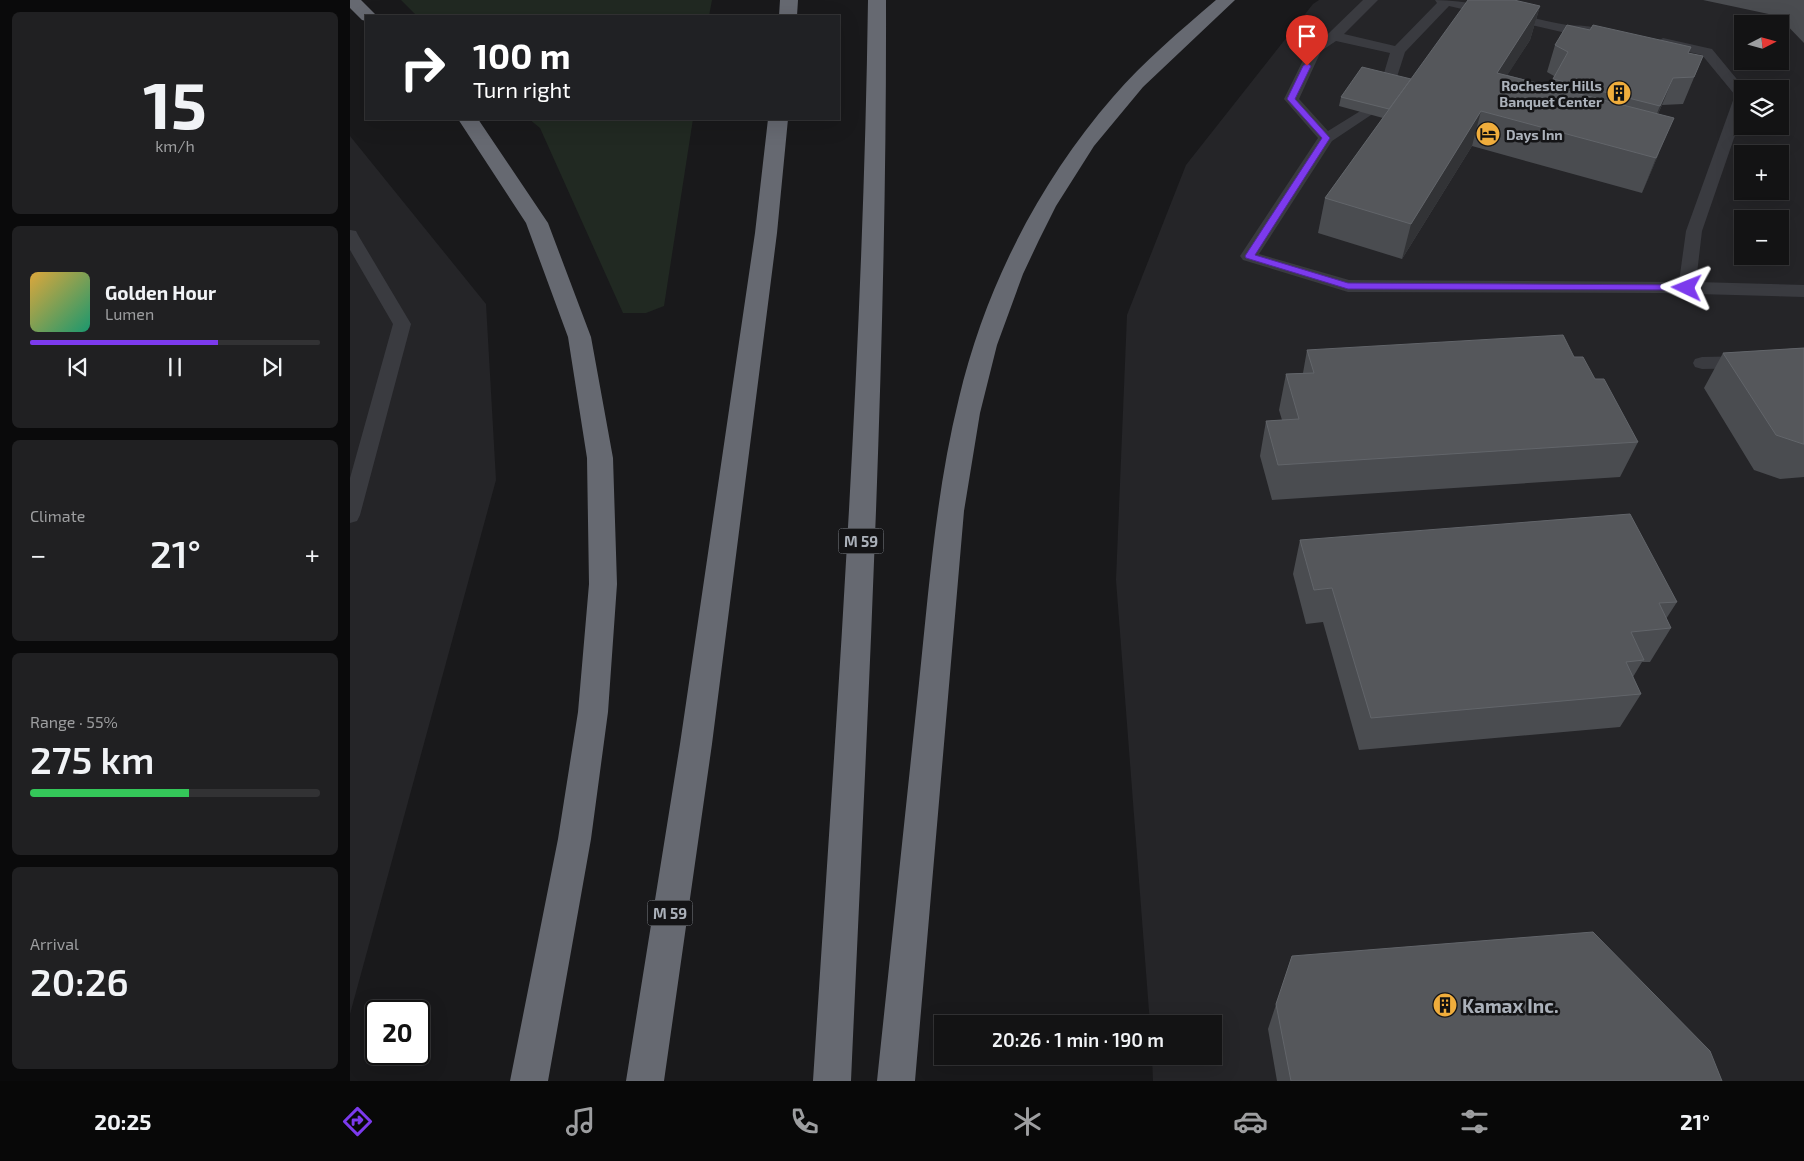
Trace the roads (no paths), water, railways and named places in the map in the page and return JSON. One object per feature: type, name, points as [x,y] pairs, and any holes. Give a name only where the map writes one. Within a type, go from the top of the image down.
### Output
[{"type":"highway","points":[[351,0],[367,15]]},
{"type":"highway","points":[[788,15],[789,0]]},
{"type":"highway","name":"M 59","points":[[832,1081],[871,351],[878,113],[877,0]]},
{"type":"highway","points":[[896,1081],[951,511],[962,438],[988,336],[1006,289],[1041,213],[1060,180],[1085,144],[1135,83],[1226,0]]},
{"type":"highway","points":[[469,120],[481,134],[521,192],[541,228],[557,264],[573,311],[586,362],[596,418],[602,478],[603,611],[596,699],[575,832],[529,1081]]},
{"type":"highway","name":"M 59","points":[[645,1081],[697,735],[766,233],[778,120]]},
{"type":"lane","points":[[1326,138],[1291,99],[1315,49],[1334,36],[1371,0]]},
{"type":"lane","points":[[1388,84],[1398,51],[1444,1],[1566,29],[1603,33]]},
{"type":"lane","points":[[1334,36],[1398,51]]},
{"type":"lane","points":[[1650,40],[1707,52],[1734,85]]},
{"type":"lane","points":[[1367,114],[1326,138],[1249,256],[1348,286],[1687,288],[1804,291]]},
{"type":"lane","points":[[1687,288],[1694,231],[1734,118]]},
{"type":"lane","points":[[350,235],[402,324],[350,515]]},
{"type":"lane","points":[[1702,363],[1804,361]]},
{"type":"place","name":"Rochester Hills Banquet Center","points":[[1619,93]]},
{"type":"place","name":"Days Inn","points":[[1488,134]]},
{"type":"place","name":"Kamax Inc.","points":[[1445,1005]]}]
